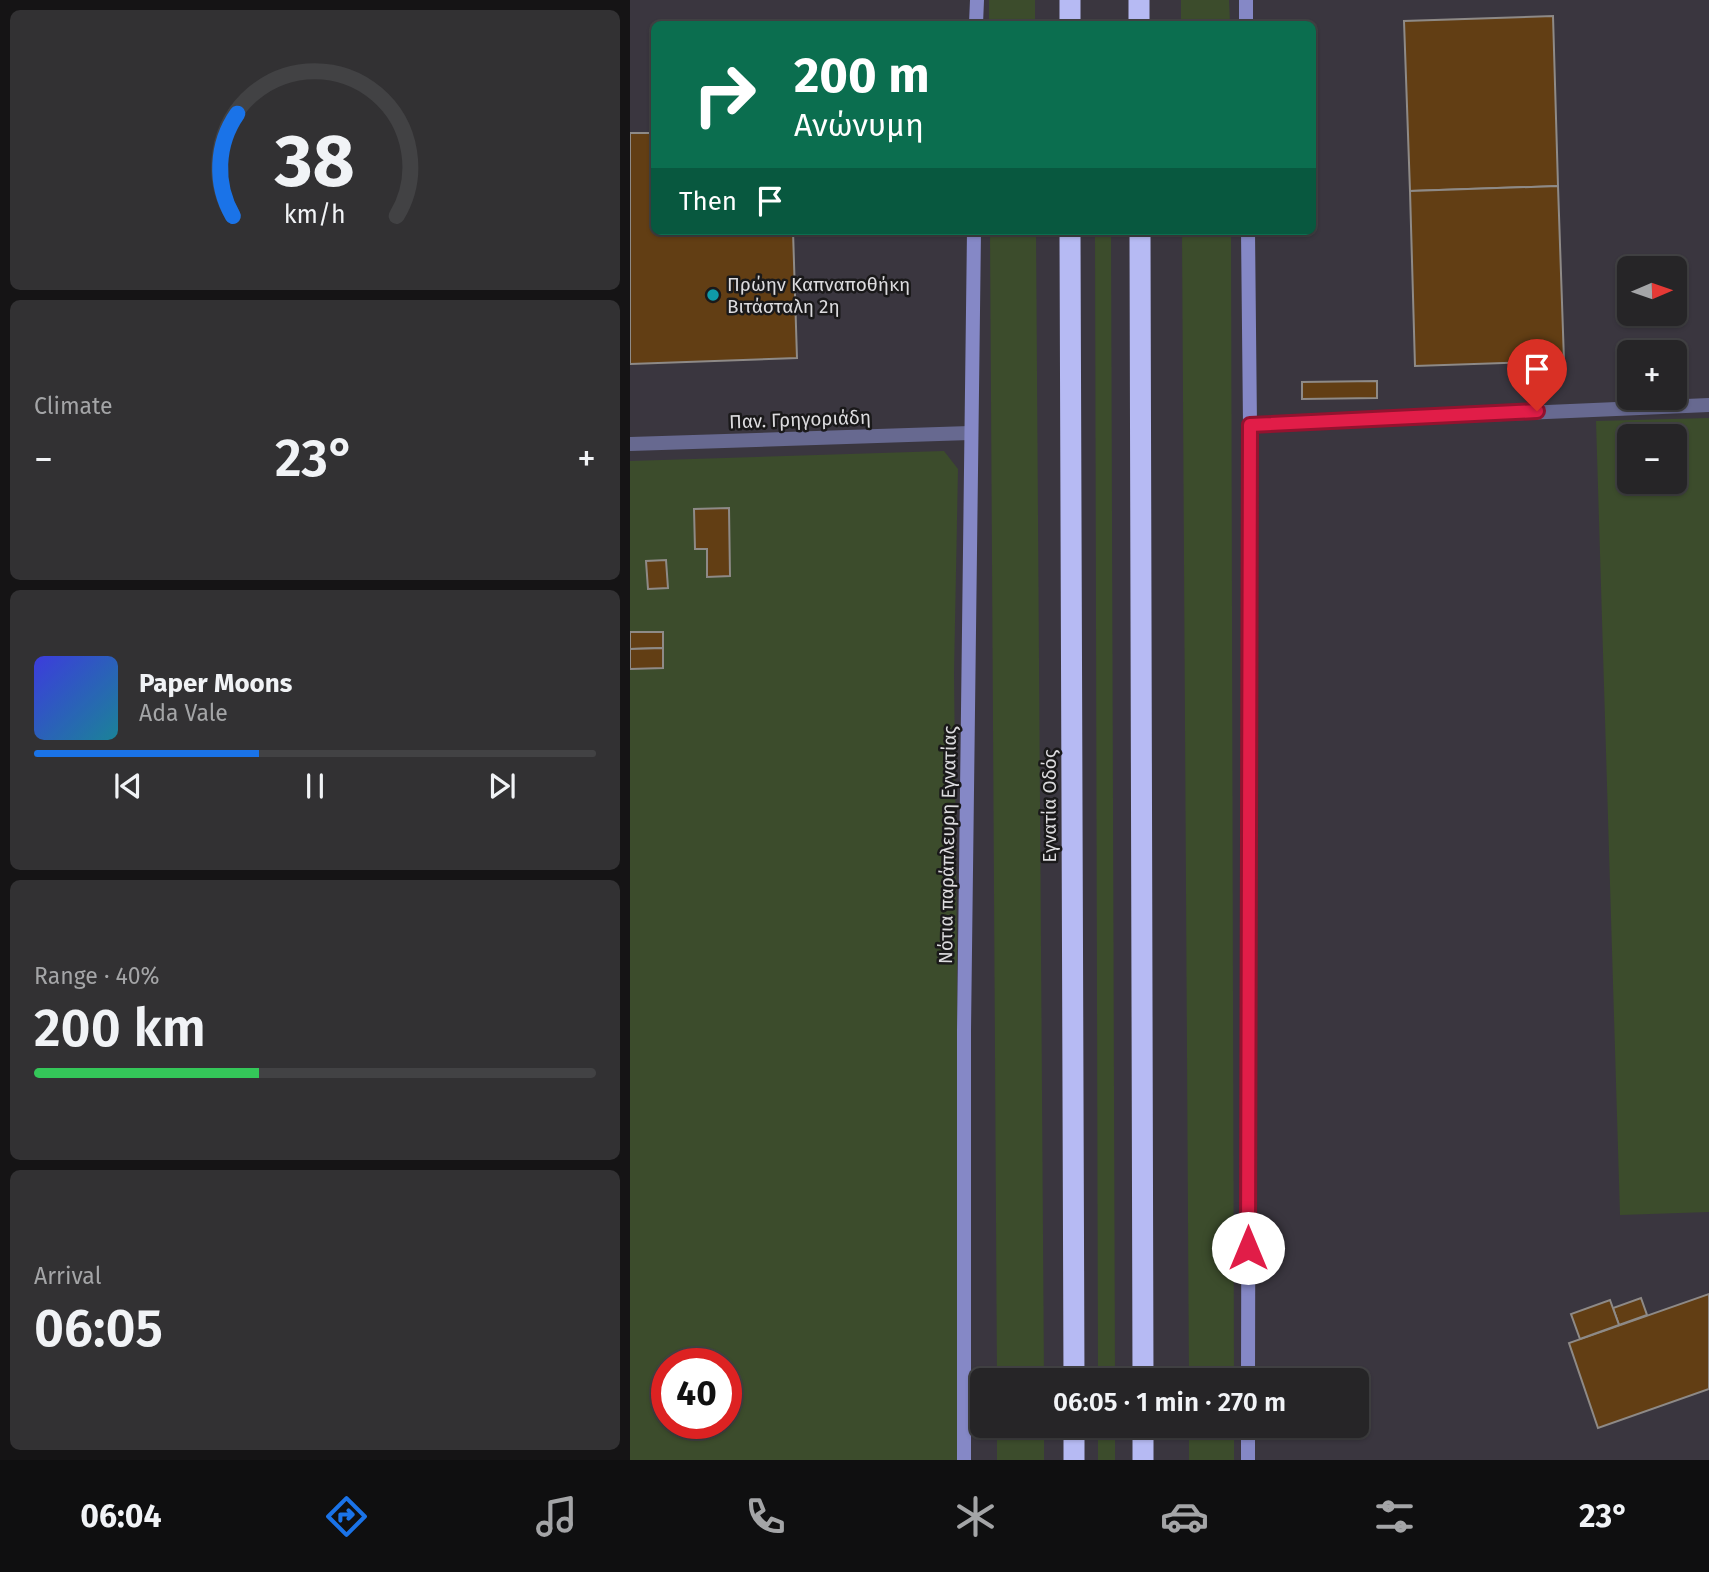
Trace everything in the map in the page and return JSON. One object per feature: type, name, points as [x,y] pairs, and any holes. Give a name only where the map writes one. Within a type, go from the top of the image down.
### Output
[{"type":"highway","points":[[1070,0],[1070,21]]},
{"type":"highway","points":[[1139,0],[1139,21]]},
{"type":"highway","name":"Εγνατία Οδός","points":[[1070,235],[1074,1368]]},
{"type":"highway","points":[[1140,235],[1143,1368]]},
{"type":"highway","points":[[1074,1438],[1074,1460]]},
{"type":"highway","points":[[1143,1438],[1143,1460]]},
{"type":"street","points":[[976,21],[977,0]]},
{"type":"street","points":[[1246,0],[1246,21]]},
{"type":"street","name":"Νότια παράπλευρη Εγνατίας","points":[[964,1460],[964,1030],[974,235]]},
{"type":"street","points":[[1248,235],[1248,1368]]},
{"type":"street","points":[[1250,425],[1709,405]]},
{"type":"street","name":"Παν. Γρηγοριάδη","points":[[630,444],[970,433]]},
{"type":"street","points":[[1248,1438],[1248,1460]]},
{"type":"shaded area","points":[[630,0],[1709,0],[1709,1460],[630,1460]]},
{"type":"green space","points":[[989,0],[1035,0],[1035,21],[989,21]]},
{"type":"green space","points":[[1181,0],[1229,0],[1230,21],[1181,21]]},
{"type":"green space","points":[[990,235],[1036,235],[1044,1368],[997,1368]]},
{"type":"green space","points":[[1095,235],[1111,235],[1115,1368],[1098,1368]]},
{"type":"green space","points":[[1182,235],[1231,235],[1234,1368],[1189,1368]]},
{"type":"green space","points":[[1709,418],[1709,1212],[1620,1215],[1596,421]]},
{"type":"green space","points":[[944,451],[958,469],[954,673],[958,1460],[630,1460],[630,461]]},
{"type":"green space","points":[[997,1438],[1044,1438],[1044,1460],[997,1460]]},
{"type":"green space","points":[[1098,1438],[1115,1438],[1115,1460],[1098,1460]]},
{"type":"green space","points":[[1189,1438],[1234,1438],[1234,1460],[1189,1460]]},
{"type":"building","points":[[1553,16],[1558,186],[1410,191],[1404,21]]},
{"type":"building","name":"Πρώην Καπναποθήκη Βιτάσταλη 2η","points":[[630,133],[651,133],[651,235],[793,235],[797,358],[630,364]]},
{"type":"building","points":[[1558,186],[1564,361],[1415,366],[1410,191]]},
{"type":"building","points":[[1377,381],[1377,398],[1302,399],[1302,382]]},
{"type":"building","points":[[729,508],[730,576],[707,577],[707,549],[695,549],[694,509]]},
{"type":"building","points":[[666,560],[668,588],[648,589],[646,561]]},
{"type":"building","points":[[630,632],[663,632],[663,648],[630,649]]},
{"type":"building","points":[[663,648],[663,668],[630,669],[630,649]]},
{"type":"building","points":[[1709,1294],[1709,1389],[1598,1428],[1569,1343]]},
{"type":"building","points":[[1641,1298],[1647,1315],[1619,1325],[1613,1308]]},
{"type":"building","points":[[1610,1300],[1619,1325],[1580,1339],[1571,1314]]},
{"type":"place","name":"Πρώην Καπναποθήκη Βιτάσταλη 2η","points":[[713,295]]},
{"type":"route","points":[[1248,1248],[1250,425],[1537,411]]}]
